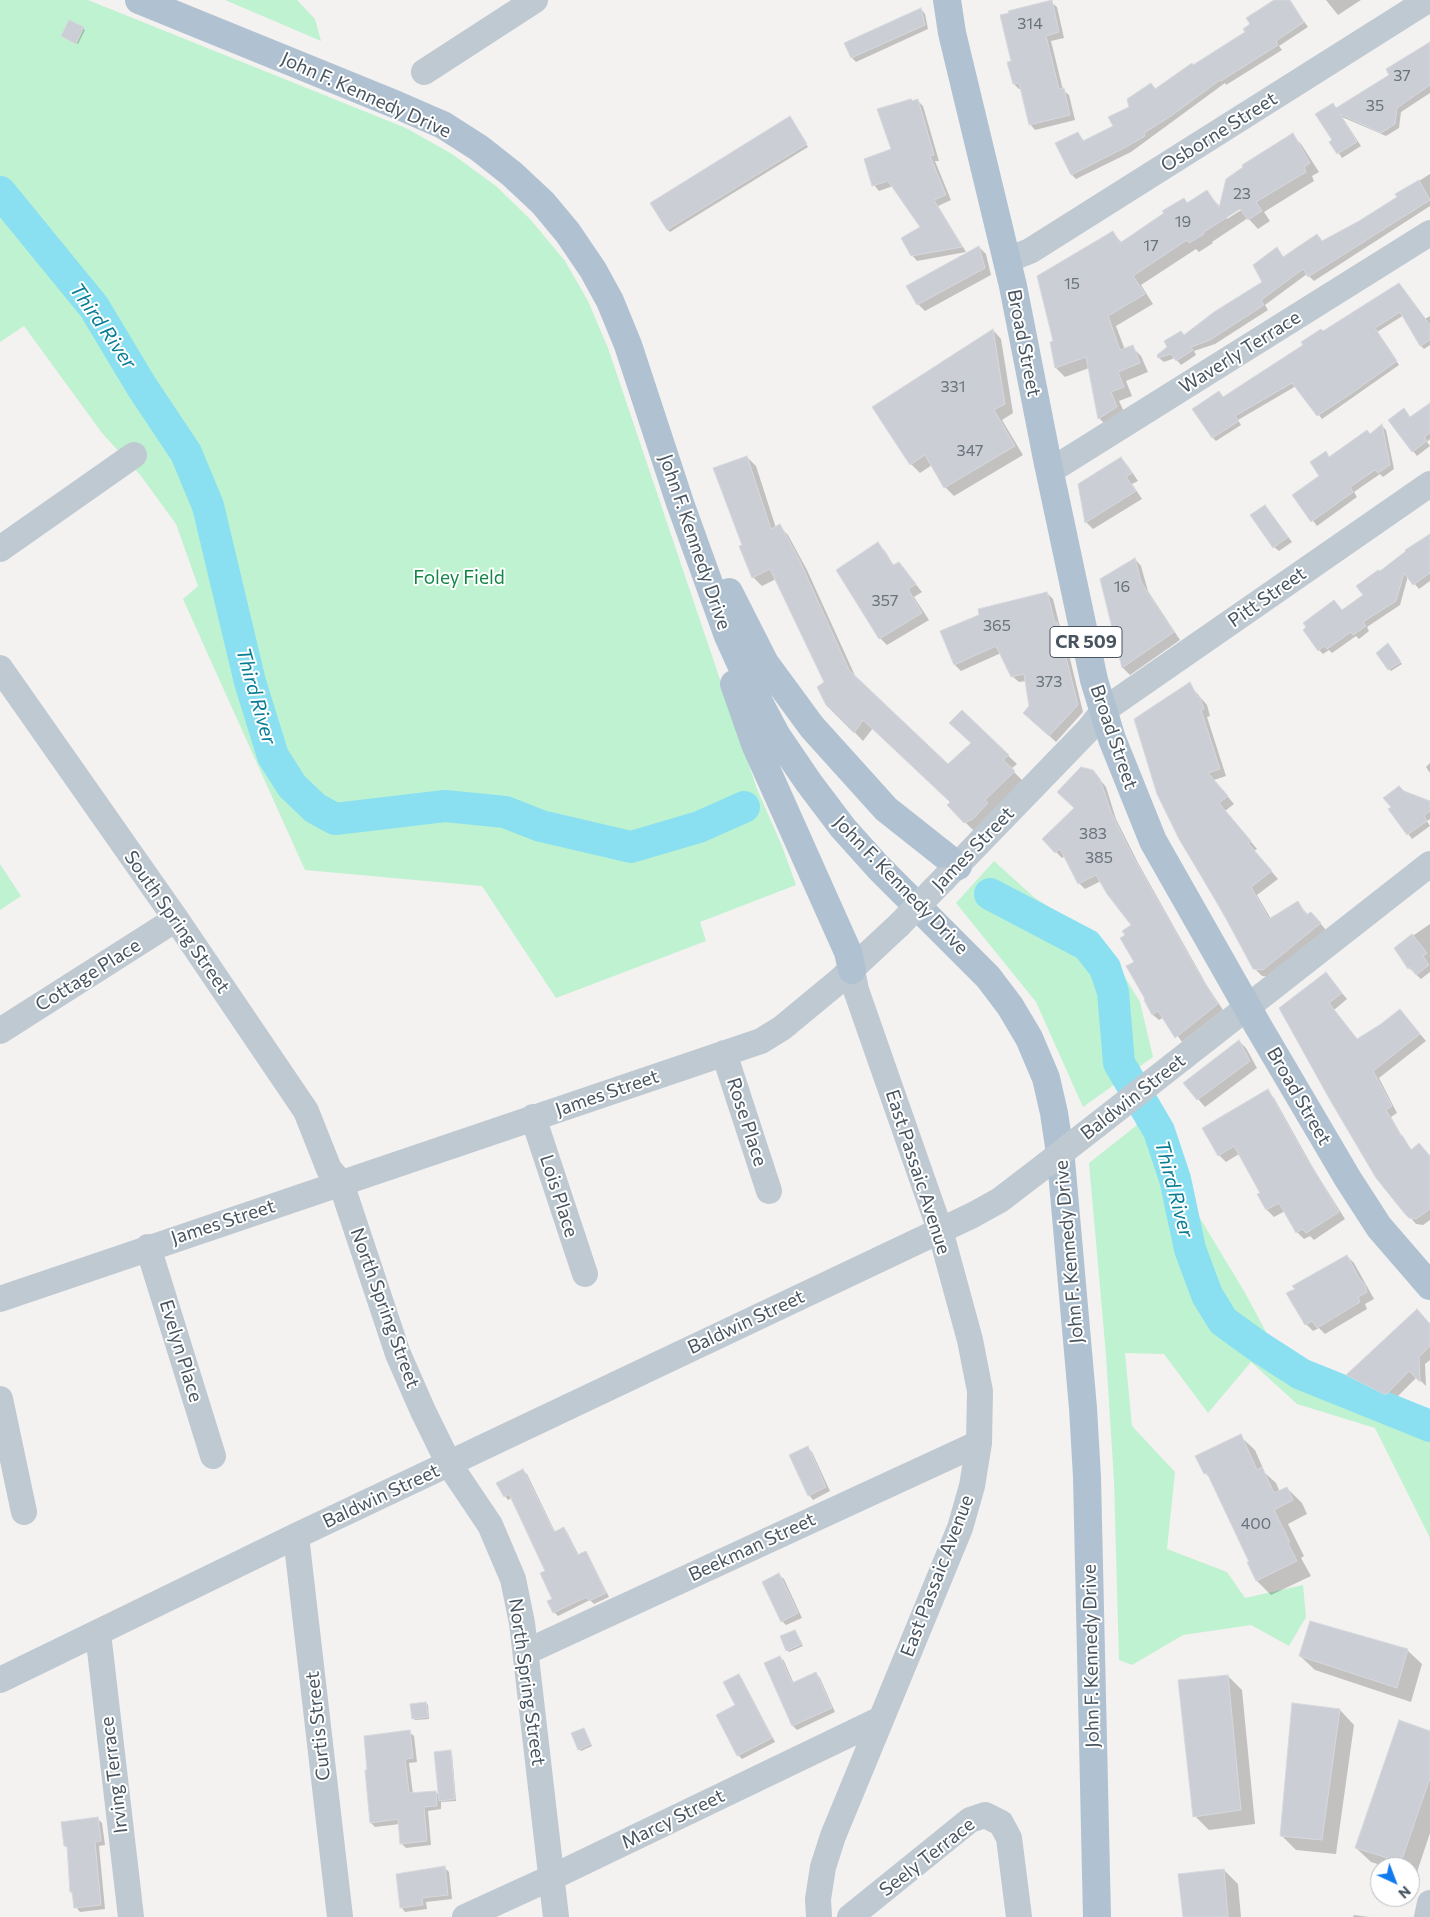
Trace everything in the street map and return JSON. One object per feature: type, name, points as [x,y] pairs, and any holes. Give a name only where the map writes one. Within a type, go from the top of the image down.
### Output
[{"type":"main road","name":"John F. Kennedy Drive","points":[[139,0],[443,125],[479,148],[525,185],[543,203],[568,233],[593,270],[610,302],[628,345],[680,503],[728,636],[752,689],[777,736],[843,828],[878,867],[988,977],[1010,1006],[1029,1038],[1046,1078],[1054,1113],[1061,1160],[1077,1335],[1087,1477],[1097,1917]]},
{"type":"main road","name":"John F. Kennedy Drive","points":[[183,0],[404,90],[450,111],[502,145],[561,197],[607,262],[625,294],[643,340],[716,565],[741,631],[764,682],[817,766],[857,816],[891,854],[973,936],[1000,966],[1023,997],[1043,1030],[1061,1073],[1071,1110],[1099,1406],[1104,1476],[1114,1917]]},
{"type":"main road","name":"Broad Street","points":[[947,0],[952,33],[1007,260],[1094,680],[1112,739],[1153,841],[1334,1156],[1379,1227],[1430,1286]]},
{"type":"main road","points":[[680,503],[701,587],[755,744],[845,946],[852,970]]},
{"type":"main road","points":[[716,565],[765,663],[812,727],[886,809],[951,873]]},
{"type":"street","points":[[424,72],[535,0]]},
{"type":"street","name":"Osborne Street","points":[[1007,260],[1030,251],[1428,0]]},
{"type":"street","name":"Waverly Terrace","points":[[1050,472],[1430,233]]},
{"type":"street","points":[[0,549],[134,455]]},
{"type":"street","name":"Pitt Street","points":[[1104,710],[1430,484]]},
{"type":"street","name":"South Spring Street","points":[[0,668],[176,919],[306,1111],[329,1170],[340,1183]]},
{"type":"street","name":"James Street","points":[[0,1298],[761,1040],[782,1028],[852,970],[899,925],[1089,729],[1104,710]]},
{"type":"street","name":"Baldwin Street","points":[[0,1680],[296,1536],[1000,1200],[1430,864]]},
{"type":"street","name":"Cottage Place","points":[[0,1031],[176,919]]},
{"type":"street","name":"East Passaic Avenue","points":[[819,1917],[818,1899],[823,1867],[832,1836],[960,1528],[972,1486],[979,1442],[980,1391],[970,1340],[940,1230],[856,990],[852,970]]},
{"type":"street","name":"Rose Place","points":[[724,1053],[769,1191]]},
{"type":"street","name":"Lois Place","points":[[533,1118],[585,1274]]},
{"type":"street","name":"North Spring Street","points":[[340,1183],[398,1354],[449,1464],[490,1524],[513,1579],[526,1652],[556,1917]]},
{"type":"street","name":"Evelyn Place","points":[[148,1247],[213,1456]]},
{"type":"street","points":[[0,1399],[24,1512]]},
{"type":"street","name":"Beekman Street","points":[[526,1652],[979,1442]]},
{"type":"street","name":"Curtis Street","points":[[296,1536],[340,1917]]},
{"type":"street","name":"Irving Terrace","points":[[98,1633],[131,1917]]},
{"type":"street","name":"Marcy Street","points":[[465,1917],[551,1878],[879,1720]]},
{"type":"street","name":"Seely Terrace","points":[[850,1917],[970,1820],[985,1815],[1001,1823],[1009,1838],[1019,1917]]},
{"type":"street","points":[[1427,1917],[1430,1903]]},
{"type":"green space","name":"Foley Field","points":[[0,0],[88,0],[406,128],[452,154],[496,186],[530,219],[565,261],[588,301],[608,348],[757,789],[782,846],[796,885],[700,922],[706,941],[556,998],[482,886],[305,870],[183,599],[198,586],[176,524],[141,476],[102,433],[24,326],[0,342]]},
{"type":"green space","points":[[225,0],[297,0],[315,19],[321,41]]},
{"type":"green space","points":[[994,861],[1035,898],[1103,941],[1140,1002],[1153,1057],[1083,1107],[1036,1002],[956,903]]},
{"type":"green space","points":[[0,864],[21,896],[0,910]]},
{"type":"green space","points":[[1156,1110],[1195,1210],[1244,1291],[1272,1343],[1430,1421],[1430,1538],[1375,1428],[1297,1404],[1251,1362],[1208,1413],[1164,1354],[1125,1353],[1132,1426],[1175,1472],[1167,1549],[1227,1572],[1245,1598],[1303,1585],[1306,1617],[1289,1646],[1251,1625],[1183,1635],[1132,1665],[1119,1660],[1114,1481],[1106,1355],[1089,1163]]},
{"type":"building","points":[[1052,0],[1059,32],[1046,36],[1059,89],[1064,88],[1070,115],[1029,125],[1019,83],[1013,84],[1007,62],[1011,61],[1000,15],[1009,13],[1008,11]]},
{"type":"building","points":[[1274,0],[1290,0],[1304,22],[1276,41],[1278,45],[1220,80],[1171,116],[1144,133],[1145,136],[1071,175],[1055,143],[1078,132],[1083,141],[1113,126],[1108,117],[1129,107],[1127,99],[1151,83],[1155,89],[1192,63],[1193,65],[1245,32],[1243,29],[1250,24],[1246,18]]},
{"type":"building","points":[[921,8],[925,25],[851,58],[844,43]]},
{"type":"building","points":[[69,20],[84,27],[76,44],[61,36]]},
{"type":"building","points":[[1430,42],[1430,85],[1397,108],[1395,124],[1381,133],[1340,114],[1357,142],[1337,154],[1329,142],[1332,140],[1315,114],[1333,103],[1336,108],[1389,75],[1386,69]]},
{"type":"building","points":[[911,99],[912,101],[918,99],[934,155],[930,156],[946,195],[934,200],[962,247],[911,256],[901,238],[920,227],[888,181],[872,186],[864,159],[891,149],[877,109]]},
{"type":"building","points":[[790,116],[807,144],[667,230],[650,203]]},
{"type":"building","points":[[1293,133],[1310,163],[1304,167],[1306,172],[1256,202],[1262,211],[1248,220],[1240,209],[1204,232],[1204,234],[1189,243],[1187,240],[1133,276],[1145,294],[1108,316],[1120,350],[1133,345],[1140,363],[1118,372],[1124,387],[1111,392],[1117,407],[1098,419],[1086,357],[1055,368],[1050,342],[1053,341],[1037,276],[1113,231],[1120,243],[1164,213],[1162,211],[1184,198],[1187,203],[1207,190],[1219,208],[1226,179],[1243,167],[1242,165]]},
{"type":"building","points":[[1419,180],[1430,200],[1308,277],[1303,269],[1261,300],[1264,305],[1210,340],[1191,347],[1193,350],[1176,361],[1171,354],[1158,358],[1157,355],[1167,347],[1164,341],[1181,331],[1184,335],[1214,312],[1262,282],[1253,265],[1277,247],[1283,257],[1317,234],[1322,241],[1359,221],[1397,197],[1395,194]]},
{"type":"building","points":[[979,246],[985,268],[917,305],[906,286]]},
{"type":"building","points":[[1399,283],[1430,325],[1430,340],[1420,346],[1400,312],[1375,328],[1397,361],[1352,393],[1317,416],[1292,383],[1235,416],[1239,421],[1212,438],[1192,409],[1219,391],[1223,397],[1303,345],[1301,342],[1321,329],[1323,331]]},
{"type":"building","points":[[993,329],[1005,404],[994,410],[1015,446],[944,488],[925,455],[910,465],[872,407]]},
{"type":"building","points":[[1430,403],[1430,433],[1424,437],[1427,441],[1412,452],[1388,420],[1404,408],[1410,417]]},
{"type":"building","points":[[1382,424],[1390,465],[1378,473],[1375,470],[1350,487],[1353,492],[1311,522],[1292,495],[1319,476],[1310,462],[1326,451],[1329,457],[1367,430],[1370,434]]},
{"type":"building","points":[[747,456],[771,529],[780,524],[799,559],[849,670],[948,764],[971,743],[949,723],[962,710],[1009,755],[1003,760],[1015,771],[985,800],[988,803],[973,819],[964,823],[947,805],[950,802],[863,720],[854,733],[826,705],[817,687],[824,682],[770,569],[752,578],[739,546],[742,545],[713,468]]},
{"type":"building","points":[[1121,457],[1132,473],[1126,477],[1136,491],[1085,523],[1078,484]]},
{"type":"building","points":[[1265,505],[1288,537],[1273,548],[1250,515]]},
{"type":"building","points":[[1430,534],[1430,573],[1413,585],[1404,573],[1396,601],[1363,622],[1366,626],[1353,635],[1351,632],[1327,649],[1324,646],[1318,651],[1303,630],[1306,627],[1303,623],[1334,600],[1342,610],[1363,595],[1356,586],[1378,570],[1380,571],[1405,550]]},
{"type":"building","points":[[878,542],[893,565],[899,562],[916,584],[908,589],[922,613],[879,639],[836,570]]},
{"type":"building","points":[[1135,558],[1141,582],[1174,632],[1122,668],[1100,579]]},
{"type":"building","points":[[1047,592],[1055,623],[1057,622],[1078,705],[1049,736],[1023,713],[1029,706],[1024,674],[1011,677],[996,646],[954,665],[940,631],[979,615],[978,609]]},
{"type":"building","points":[[1388,643],[1401,662],[1388,670],[1376,653]]},
{"type":"building","points":[[1190,682],[1197,696],[1200,697],[1204,709],[1201,710],[1220,769],[1208,773],[1228,796],[1219,803],[1251,841],[1248,843],[1272,871],[1251,887],[1269,919],[1298,901],[1306,915],[1311,912],[1321,923],[1263,970],[1253,969],[1222,911],[1179,839],[1157,794],[1134,719]]},
{"type":"building","points":[[1081,767],[1093,770],[1100,779],[1111,812],[1132,855],[1218,1004],[1175,1038],[1158,1011],[1152,1015],[1126,966],[1134,962],[1120,938],[1125,935],[1122,931],[1131,925],[1107,894],[1096,875],[1078,884],[1060,849],[1055,853],[1042,839],[1074,808],[1057,792]]},
{"type":"building","points":[[1399,786],[1404,791],[1430,801],[1430,811],[1424,816],[1427,821],[1407,835],[1388,809],[1391,807],[1383,798]]},
{"type":"building","points":[[1412,934],[1427,953],[1423,956],[1429,965],[1416,975],[1410,967],[1408,969],[1394,948]]},
{"type":"building","points":[[1326,972],[1342,993],[1329,1003],[1357,1039],[1400,1009],[1420,1034],[1373,1071],[1392,1106],[1386,1110],[1401,1136],[1411,1150],[1419,1143],[1430,1156],[1430,1209],[1416,1219],[1409,1218],[1405,1214],[1376,1178],[1279,1008]]},
{"type":"building","points":[[1239,1040],[1250,1061],[1197,1100],[1183,1083]]},
{"type":"building","points":[[1268,1089],[1339,1212],[1306,1233],[1302,1229],[1296,1233],[1279,1203],[1266,1210],[1257,1194],[1260,1193],[1234,1146],[1218,1156],[1202,1128]]},
{"type":"building","points":[[1347,1255],[1359,1278],[1365,1285],[1367,1292],[1358,1297],[1360,1302],[1317,1328],[1312,1321],[1305,1325],[1286,1293],[1295,1289],[1292,1286]]},
{"type":"building","points":[[1417,1309],[1430,1324],[1430,1346],[1419,1357],[1420,1382],[1409,1371],[1386,1395],[1346,1375]]},
{"type":"building","points":[[1241,1434],[1257,1470],[1262,1467],[1274,1493],[1287,1487],[1293,1500],[1274,1510],[1297,1561],[1256,1581],[1207,1473],[1204,1474],[1195,1456]]},
{"type":"building","points":[[808,1446],[826,1487],[808,1496],[789,1455]]},
{"type":"building","points":[[523,1469],[554,1532],[564,1527],[577,1555],[586,1551],[606,1593],[589,1601],[587,1597],[553,1613],[547,1601],[552,1599],[540,1573],[545,1571],[509,1494],[504,1497],[496,1483]]},
{"type":"building","points":[[779,1573],[798,1613],[781,1622],[762,1582]]},
{"type":"building","points":[[1310,1621],[1408,1649],[1397,1688],[1299,1656]]},
{"type":"building","points":[[795,1630],[802,1644],[786,1651],[780,1636]]},
{"type":"building","points":[[780,1656],[792,1683],[816,1672],[832,1708],[792,1726],[764,1663]]},
{"type":"building","points":[[739,1674],[772,1738],[737,1756],[716,1715],[735,1705],[723,1682]]},
{"type":"building","points":[[1228,1675],[1241,1810],[1193,1817],[1178,1680]]},
{"type":"building","points":[[426,1702],[428,1717],[412,1719],[410,1704]]},
{"type":"building","points":[[1292,1703],[1340,1709],[1322,1840],[1280,1836]]},
{"type":"building","points":[[1399,1720],[1430,1731],[1430,1778],[1403,1857],[1385,1857],[1355,1848]]},
{"type":"building","points":[[584,1728],[591,1744],[578,1750],[571,1733]]},
{"type":"building","points":[[410,1730],[413,1758],[405,1759],[409,1793],[436,1791],[437,1806],[424,1807],[427,1841],[400,1844],[398,1819],[370,1823],[364,1736]]},
{"type":"building","points":[[451,1750],[455,1799],[439,1801],[434,1752]]},
{"type":"building","points":[[98,1817],[101,1841],[95,1842],[101,1905],[74,1908],[72,1892],[70,1892],[67,1846],[64,1846],[61,1822]]},
{"type":"building","points":[[445,1866],[448,1895],[422,1898],[423,1905],[400,1908],[396,1874]]},
{"type":"building","points":[[1224,1869],[1228,1917],[1183,1917],[1178,1874]]},
{"type":"waterway","name":"Third River","points":[[0,192],[94,307],[142,387],[186,453],[208,506],[250,682],[273,756],[292,786],[315,808],[335,819],[445,806],[505,812],[541,826],[631,847],[699,827],[744,807]]},
{"type":"waterway","name":"Third River","points":[[990,894],[1087,945],[1105,968],[1113,992],[1119,1063],[1159,1131],[1175,1179],[1190,1249],[1207,1295],[1223,1321],[1301,1374],[1430,1426]]}]
